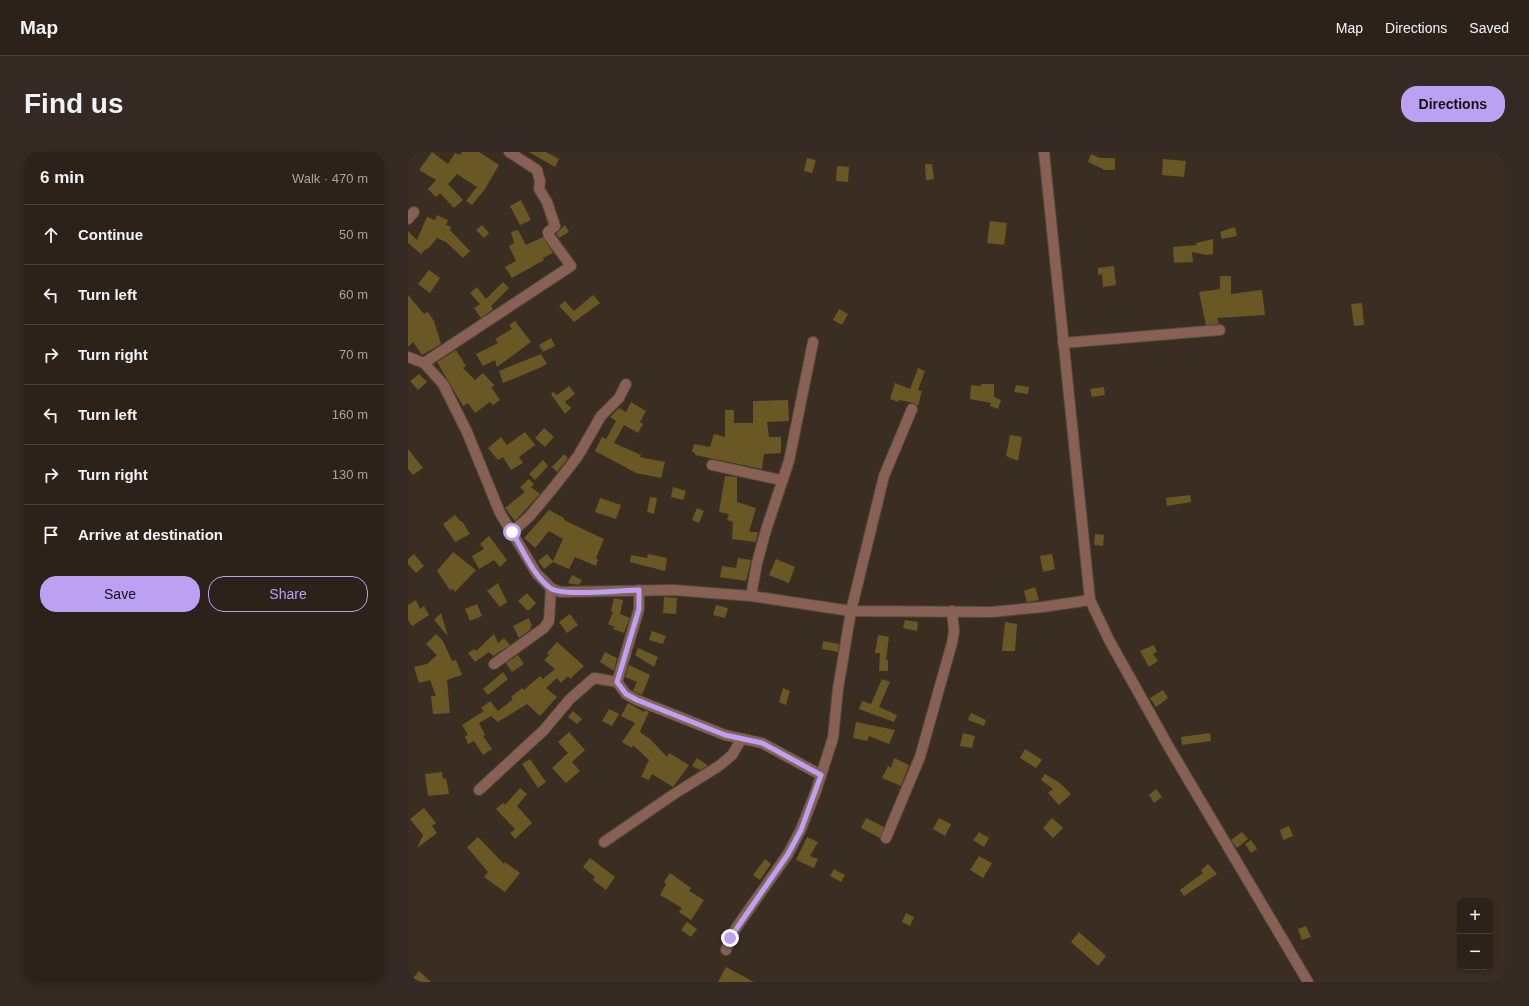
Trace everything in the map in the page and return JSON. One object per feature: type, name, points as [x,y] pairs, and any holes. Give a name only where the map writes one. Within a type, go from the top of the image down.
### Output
[{"type":"street","points":[[424,362],[571,266],[548,236],[548,232],[555,226],[547,202],[539,189],[540,181],[537,170],[509,152]]},
{"type":"street","points":[[1044,152],[1062,343],[1090,600],[1109,640],[1158,728],[1308,982]]},
{"type":"street","points":[[1062,343],[1220,330]]},
{"type":"street","points":[[750,596],[757,563],[781,480],[789,461],[813,342]]},
{"type":"street","points":[[408,357],[424,362],[442,384],[467,432],[500,513],[537,574],[551,588],[568,593],[672,590],[750,596],[851,611],[991,612],[1043,607],[1090,600]]},
{"type":"street","points":[[512,532],[529,517],[578,456],[601,416],[619,398],[626,384]]},
{"type":"street","points":[[726,950],[730,938],[738,925],[788,854],[801,830],[821,775],[833,738],[838,689],[851,611],[884,476],[912,409]]},
{"type":"street","points":[[712,466],[781,480]]},
{"type":"street","points":[[494,664],[544,628],[549,621],[551,588]]},
{"type":"street","points":[[617,682],[639,609],[639,590]]},
{"type":"street","points":[[886,838],[920,757],[930,725],[952,643],[954,631],[952,611]]},
{"type":"street","points":[[479,790],[544,730],[570,699],[594,678],[617,682],[626,694],[637,700],[725,735],[741,740],[762,743],[821,775]]},
{"type":"street","points":[[604,842],[674,794],[719,766],[732,755],[741,740]]},
{"type":"building","points":[[432,152],[448,164],[455,153],[460,155],[462,152],[479,152],[499,165],[485,189],[472,205],[466,201],[477,187],[457,174],[448,184],[463,200],[454,208],[440,193],[436,197],[428,189],[436,180],[419,170]]},
{"type":"building","points":[[529,152],[546,152],[559,159],[555,167]]},
{"type":"building","points":[[1091,154],[1100,158],[1115,158],[1115,170],[1105,170],[1088,162]]},
{"type":"building","points":[[807,158],[816,160],[812,173],[804,171]]},
{"type":"building","points":[[1163,159],[1186,161],[1184,177],[1162,175]]},
{"type":"building","points":[[925,164],[932,164],[934,179],[926,180]]},
{"type":"building","points":[[837,166],[849,167],[848,182],[836,181]]},
{"type":"building","points":[[521,200],[531,220],[520,225],[510,206]]},
{"type":"building","points":[[437,215],[448,220],[446,225],[451,227],[450,230],[470,251],[463,258],[446,242],[437,238],[428,249],[427,248],[421,254],[408,243],[408,231],[417,240],[427,217],[435,220]]},
{"type":"building","points":[[990,221],[1007,223],[1004,245],[987,243]]},
{"type":"building","points":[[482,225],[489,233],[484,238],[476,230]]},
{"type":"building","points":[[565,225],[569,232],[559,238],[556,234]]},
{"type":"building","points":[[1235,227],[1237,236],[1222,239],[1220,232]]},
{"type":"building","points":[[518,230],[526,245],[543,237],[553,253],[543,258],[544,260],[512,278],[505,267],[516,261],[509,246],[514,243],[511,232]]},
{"type":"building","points":[[1213,239],[1213,254],[1207,255],[1192,252],[1193,262],[1174,263],[1173,247],[1197,245],[1196,243]]},
{"type":"building","points":[[1114,266],[1116,285],[1103,287],[1102,274],[1098,275],[1098,268]]},
{"type":"building","points":[[429,270],[440,278],[430,293],[418,284]]},
{"type":"building","points":[[1220,276],[1231,276],[1231,294],[1262,290],[1265,315],[1217,318],[1219,324],[1206,325],[1199,292],[1220,289]]},
{"type":"building","points":[[503,282],[509,288],[491,306],[493,309],[481,318],[474,308],[480,304],[470,293],[477,287],[486,299]]},
{"type":"building","points":[[408,295],[424,314],[428,312],[434,321],[441,344],[422,355],[413,342],[408,347]]},
{"type":"building","points":[[593,295],[600,303],[574,322],[559,306],[565,301],[574,311]]},
{"type":"building","points":[[1362,303],[1364,325],[1354,326],[1351,304]]},
{"type":"building","points":[[839,309],[848,314],[842,325],[833,320]]},
{"type":"building","points":[[515,321],[531,342],[497,367],[495,360],[483,366],[476,354],[498,343],[495,339],[512,329],[509,325]]},
{"type":"building","points":[[551,338],[555,346],[543,352],[539,345]]},
{"type":"building","points":[[456,350],[466,366],[463,368],[475,380],[483,373],[495,386],[491,387],[500,400],[493,405],[490,402],[475,413],[468,403],[463,406],[437,362]]},
{"type":"building","points":[[541,354],[547,364],[503,383],[499,371]]},
{"type":"building","points":[[918,368],[925,371],[918,390],[922,391],[918,406],[914,403],[899,400],[899,402],[890,399],[895,383],[910,389]]},
{"type":"building","points":[[419,374],[427,382],[418,390],[410,381]]},
{"type":"building","points":[[981,384],[994,384],[994,397],[1001,400],[998,409],[990,406],[991,403],[970,399],[971,385],[981,386]]},
{"type":"building","points":[[1016,385],[1029,387],[1028,394],[1014,392]]},
{"type":"building","points":[[569,386],[575,394],[565,402],[571,408],[565,414],[551,394],[553,392],[557,395]]},
{"type":"building","points":[[1104,387],[1105,395],[1092,397],[1090,389]]},
{"type":"building","points":[[788,400],[789,421],[767,422],[769,437],[781,437],[781,453],[764,454],[762,469],[695,455],[695,453],[692,452],[694,444],[710,447],[714,434],[725,437],[725,410],[734,410],[734,423],[753,423],[753,401]]},
{"type":"building","points":[[631,402],[646,411],[640,422],[643,424],[638,433],[624,425],[614,443],[641,455],[640,457],[665,462],[661,478],[636,473],[595,451],[602,437],[606,439],[616,421],[610,417],[619,408],[626,412]]},
{"type":"building","points":[[544,428],[554,437],[545,447],[535,438]]},
{"type":"building","points":[[525,432],[535,445],[519,457],[523,463],[511,470],[503,457],[498,460],[488,448],[501,437],[507,445]]},
{"type":"building","points":[[1010,435],[1022,437],[1018,461],[1006,456]]},
{"type":"building","points":[[408,449],[423,468],[413,475],[408,469]]},
{"type":"building","points":[[564,454],[568,458],[557,472],[552,467]]},
{"type":"building","points":[[543,460],[548,466],[535,480],[529,474]]},
{"type":"building","points":[[725,476],[737,477],[737,502],[756,508],[749,532],[758,532],[756,542],[732,539],[733,522],[727,520],[729,514],[719,512]]},
{"type":"building","points":[[529,479],[534,484],[531,487],[540,494],[515,521],[505,508],[525,492],[520,487]]},
{"type":"building","points":[[673,487],[686,491],[683,500],[671,497]]},
{"type":"building","points":[[1190,495],[1191,502],[1167,506],[1166,498]]},
{"type":"building","points":[[650,497],[657,498],[654,514],[647,512]]},
{"type":"building","points":[[600,498],[621,505],[616,519],[595,512]]},
{"type":"building","points":[[697,508],[704,511],[699,523],[692,520]]},
{"type":"building","points":[[549,510],[564,518],[564,520],[604,539],[596,558],[598,560],[596,566],[575,557],[569,569],[553,562],[544,569],[538,561],[547,554],[553,561],[563,539],[549,531],[535,548],[524,538]]},
{"type":"building","points":[[455,515],[461,522],[462,521],[470,534],[455,542],[443,524]]},
{"type":"building","points":[[1095,534],[1104,535],[1103,546],[1094,545]]},
{"type":"building","points":[[489,536],[507,560],[500,567],[494,560],[479,569],[472,556],[484,549],[480,544]]},
{"type":"building","points":[[453,552],[476,570],[455,592],[453,589],[450,590],[437,571]]},
{"type":"building","points":[[414,554],[424,566],[416,573],[408,564],[408,559]]},
{"type":"building","points":[[648,554],[667,558],[665,571],[630,562],[631,555],[647,558]]},
{"type":"building","points":[[1052,554],[1055,569],[1043,572],[1040,556]]},
{"type":"building","points":[[738,558],[751,560],[746,581],[720,577],[722,566],[736,568]]},
{"type":"building","points":[[776,559],[795,567],[789,583],[769,575]]},
{"type":"building","points":[[572,575],[582,580],[579,585],[568,583]]},
{"type":"building","points":[[498,583],[507,602],[500,607],[487,591]]},
{"type":"building","points":[[1035,587],[1039,600],[1027,602],[1024,591]]},
{"type":"building","points":[[527,593],[536,603],[528,611],[518,601]]},
{"type":"building","points":[[664,597],[677,598],[676,614],[663,613]]},
{"type":"building","points":[[614,598],[623,600],[620,614],[630,618],[624,633],[613,629],[615,627],[608,624],[613,612],[611,611]]},
{"type":"building","points":[[416,600],[420,609],[424,606],[429,615],[412,626],[408,620],[408,605]]},
{"type":"building","points":[[477,604],[482,616],[470,621],[465,609]]},
{"type":"building","points":[[716,605],[728,608],[725,618],[713,615]]},
{"type":"building","points":[[441,613],[448,636],[434,620]]},
{"type":"building","points":[[570,614],[578,625],[567,633],[559,622]]},
{"type":"building","points":[[529,618],[532,626],[530,627],[531,629],[519,638],[513,626]]},
{"type":"building","points":[[905,620],[918,622],[917,631],[903,628]]},
{"type":"building","points":[[1005,622],[1017,624],[1015,651],[1002,651]]},
{"type":"building","points":[[652,631],[666,636],[663,644],[649,640]]},
{"type":"building","points":[[436,634],[443,641],[452,661],[456,660],[462,675],[447,680],[450,713],[433,714],[431,696],[436,696],[430,680],[419,683],[414,667],[427,664],[437,655],[426,644]]},
{"type":"building","points":[[494,634],[498,643],[504,638],[510,645],[493,656],[489,652],[475,662],[468,653],[474,649],[476,651]]},
{"type":"building","points":[[878,635],[889,637],[886,660],[888,660],[888,671],[879,671],[880,653],[875,653]]},
{"type":"building","points":[[823,641],[839,644],[838,652],[822,649]]},
{"type":"building","points":[[557,642],[584,666],[570,679],[568,676],[561,683],[557,678],[546,688],[557,697],[540,716],[527,704],[498,722],[491,716],[479,723],[485,735],[483,736],[492,749],[483,755],[474,741],[468,744],[465,736],[468,735],[462,725],[484,711],[481,708],[490,701],[498,711],[513,699],[511,697],[522,688],[524,690],[540,676],[543,679],[555,669],[544,660],[549,655],[547,653]]},
{"type":"building","points":[[1154,645],[1157,652],[1153,654],[1158,661],[1149,667],[1140,651]]},
{"type":"building","points":[[638,648],[658,657],[654,667],[635,655]]},
{"type":"building","points":[[605,652],[617,658],[614,671],[600,662]]},
{"type":"building","points":[[518,655],[524,664],[512,672],[506,663]]},
{"type":"building","points":[[629,665],[650,675],[642,695],[633,691],[637,682],[625,677]]},
{"type":"building","points":[[503,672],[508,679],[488,695],[483,689]]},
{"type":"building","points":[[882,679],[890,682],[879,707],[897,715],[894,722],[859,709],[862,701],[871,704]]},
{"type":"building","points":[[783,688],[790,691],[786,705],[779,702]]},
{"type":"building","points":[[1163,690],[1168,698],[1156,707],[1150,698]]},
{"type":"building","points":[[628,703],[644,712],[645,710],[649,712],[640,731],[641,733],[650,739],[667,757],[669,753],[689,765],[673,787],[652,774],[649,780],[641,777],[649,760],[633,745],[632,748],[622,742],[635,723],[621,716]]},
{"type":"building","points":[[609,709],[619,714],[612,726],[602,721]]},
{"type":"building","points":[[573,711],[582,719],[577,724],[568,717]]},
{"type":"building","points":[[971,713],[986,720],[984,726],[968,720]]},
{"type":"building","points":[[856,722],[895,730],[889,744],[869,736],[867,741],[853,738]]},
{"type":"building","points":[[569,732],[585,750],[572,762],[580,771],[566,783],[552,768],[568,753],[558,742]]},
{"type":"building","points":[[963,733],[975,736],[972,748],[960,746]]},
{"type":"building","points":[[1210,733],[1211,741],[1182,745],[1181,737]]},
{"type":"building","points":[[1025,749],[1042,760],[1036,768],[1020,758]]},
{"type":"building","points":[[697,758],[707,766],[700,770],[692,766]]},
{"type":"building","points":[[894,758],[909,765],[901,786],[882,778],[888,766],[891,768]]},
{"type":"building","points":[[530,759],[546,782],[538,788],[522,764]]},
{"type":"building","points":[[442,772],[443,779],[446,778],[449,794],[428,796],[425,774]]},
{"type":"building","points":[[1045,774],[1060,783],[1071,794],[1059,805],[1048,793],[1053,789],[1041,780]]},
{"type":"building","points":[[520,788],[527,794],[517,806],[532,823],[515,839],[510,833],[515,829],[496,809],[503,803],[505,805]]},
{"type":"building","points":[[1156,789],[1162,797],[1154,803],[1149,795]]},
{"type":"building","points":[[424,808],[436,823],[432,826],[437,833],[417,848],[423,835],[410,819]]},
{"type":"building","points":[[866,818],[884,827],[880,838],[861,828]]},
{"type":"building","points":[[939,818],[951,824],[945,836],[933,829]]},
{"type":"building","points":[[1052,818],[1063,828],[1053,838],[1043,828]]},
{"type":"building","points":[[1289,826],[1293,836],[1283,840],[1280,830]]},
{"type":"building","points":[[979,832],[989,838],[984,847],[973,840]]},
{"type":"building","points":[[1242,832],[1248,839],[1237,848],[1231,840]]},
{"type":"building","points":[[478,837],[504,864],[505,862],[520,873],[505,892],[484,877],[488,872],[467,847]]},
{"type":"building","points":[[807,837],[818,842],[810,856],[818,859],[814,868],[796,860]]},
{"type":"building","points":[[1251,840],[1257,849],[1251,853],[1245,844]]},
{"type":"building","points":[[979,856],[992,863],[983,878],[970,870]]},
{"type":"building","points":[[590,858],[615,877],[606,890],[593,880],[595,877],[583,867]]},
{"type":"building","points":[[765,859],[771,864],[760,880],[753,875]]},
{"type":"building","points":[[1208,864],[1217,874],[1184,896],[1180,890],[1203,873],[1201,870]]},
{"type":"building","points":[[834,869],[845,875],[841,882],[830,876]]},
{"type":"building","points":[[670,873],[691,888],[689,891],[704,900],[691,920],[679,912],[682,908],[660,895],[666,884],[664,882]]},
{"type":"building","points":[[906,913],[914,917],[910,926],[902,922]]},
{"type":"building","points":[[687,922],[697,929],[691,937],[681,930]]},
{"type":"building","points":[[1306,926],[1311,937],[1302,940],[1298,929]]},
{"type":"building","points":[[1079,932],[1106,956],[1098,966],[1071,942]]},
{"type":"building","points":[[726,967],[754,982],[718,982]]},
{"type":"building","points":[[419,971],[431,982],[417,982],[413,978]]},
{"type":"route","points":[[512,532],[537,574],[551,588],[560,592],[568,593],[639,590],[639,609],[617,682],[626,694],[637,700],[725,735],[741,740],[752,740],[762,743],[821,775],[801,830],[788,854],[730,938]]}]
